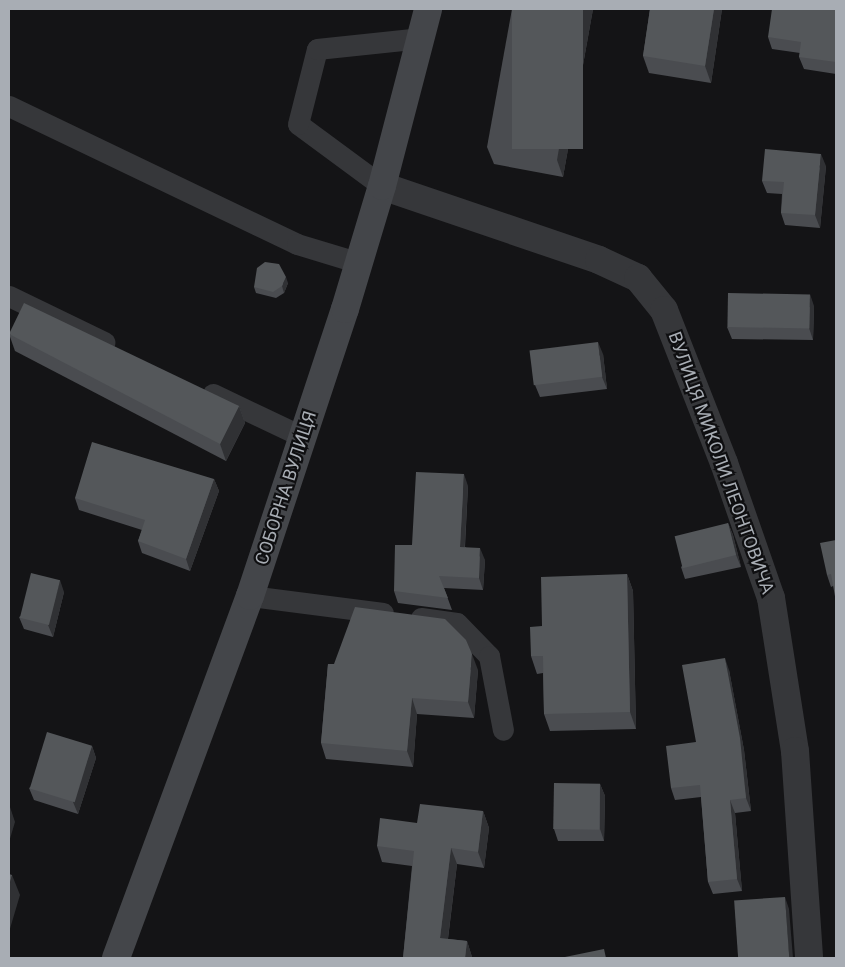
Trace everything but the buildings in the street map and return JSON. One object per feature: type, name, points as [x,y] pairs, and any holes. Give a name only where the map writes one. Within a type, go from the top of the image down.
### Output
[{"type":"main road","name":"СОБОРНА ВУЛИЦЯ","points":[[116,958],[250,596],[303,437],[360,263],[428,9]]},
{"type":"street","name":"ВУЛИЦЯ МИКОЛИ ЛЕОНТОВИЧА","points":[[382,186],[599,260],[638,278],[664,310],[724,463],[771,598],[795,751],[809,958]]},
{"type":"lane","points":[[382,186],[298,124],[317,49],[421,38]]},
{"type":"lane","points":[[9,106],[297,244],[360,263]]},
{"type":"lane","points":[[9,296],[127,353]]},
{"type":"lane","points":[[197,387],[303,437]]},
{"type":"lane","points":[[250,596],[457,623],[489,656],[503,730]]}]
